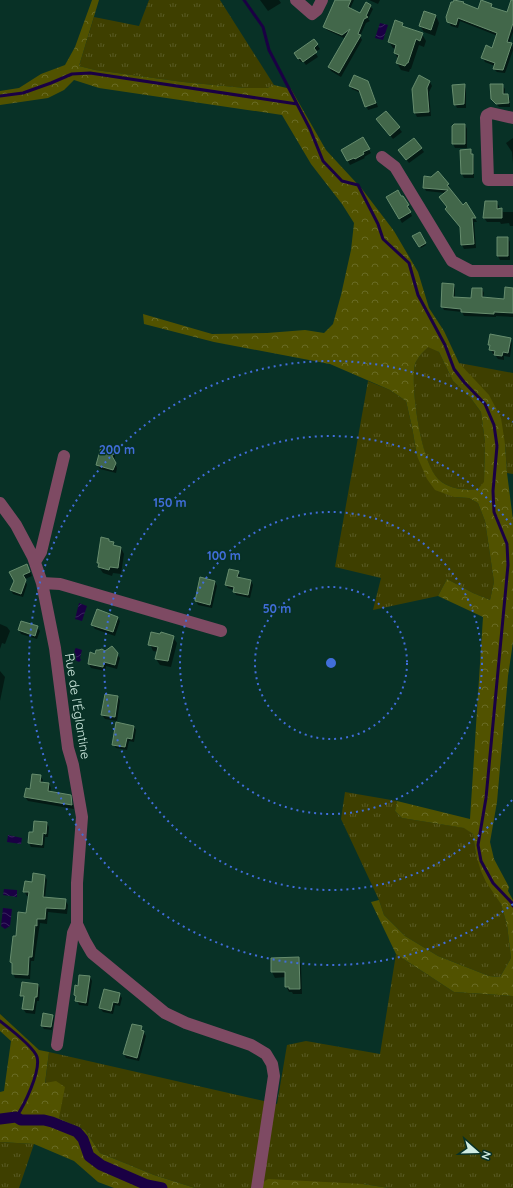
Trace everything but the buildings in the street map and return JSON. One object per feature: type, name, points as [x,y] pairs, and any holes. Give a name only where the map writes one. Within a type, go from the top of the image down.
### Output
[{"type":"street","points":[[296,0],[312,14],[317,10],[322,0]]},
{"type":"street","points":[[513,118],[490,113],[486,118],[488,180],[513,180]]},
{"type":"street","points":[[382,157],[395,167],[452,261],[471,271],[513,271]]},
{"type":"street","points":[[35,562],[41,552],[64,456]]},
{"type":"street","name":"Rue de l'Églantine","points":[[0,503],[16,525],[35,562],[42,583],[55,648],[68,748],[73,765],[82,817],[77,883],[77,924],[73,933],[57,1045]]},
{"type":"street","points":[[42,583],[60,584],[222,632]]},
{"type":"street","name":"Rue de l'Églantine","points":[[77,924],[92,953],[166,1013],[186,1023],[251,1045],[266,1054],[272,1064],[274,1076],[257,1188]]},
{"type":"green space","points":[[92,0],[99,0],[79,66],[95,70],[183,82],[245,88],[267,88],[274,85],[291,89],[326,150],[362,189],[394,231],[418,272],[429,308],[444,331],[459,363],[489,395],[501,418],[513,520],[513,642],[508,676],[497,802],[490,842],[494,859],[509,887],[508,891],[513,900],[513,996],[454,992],[396,954],[371,902],[379,900],[384,915],[405,936],[438,956],[489,976],[500,977],[511,958],[507,925],[501,904],[486,882],[481,871],[476,855],[473,834],[464,828],[402,818],[395,811],[397,801],[470,819],[483,617],[438,596],[447,579],[490,600],[494,582],[485,521],[478,503],[469,498],[454,497],[435,490],[427,479],[417,456],[406,401],[390,390],[330,364],[214,342],[144,324],[143,314],[212,334],[267,333],[305,330],[324,333],[333,324],[341,295],[351,250],[354,223],[342,204],[311,164],[282,115],[99,88],[74,80],[64,90],[48,98],[0,105],[0,91],[19,88],[41,74],[65,65],[75,47]],"holes":[[[428,347],[439,352],[453,381],[470,397],[481,412],[485,442],[484,482],[478,489],[467,490],[452,487],[438,479],[432,470],[422,441],[418,424],[414,389],[415,364]]]},
{"type":"green space","points":[[149,0],[220,0],[274,85],[267,88],[245,88],[183,82],[95,70],[79,66],[94,17],[139,26]]},
{"type":"green space","points":[[428,346],[439,352],[453,381],[470,397],[481,412],[485,442],[484,483],[478,489],[467,490],[452,487],[442,482],[432,470],[427,458],[418,424],[414,375],[415,364]]},
{"type":"green space","points":[[459,363],[513,373],[513,474],[507,473],[505,444]]},
{"type":"green space","points":[[368,381],[390,390],[406,401],[417,456],[454,497],[469,498],[478,503],[485,521],[494,582],[490,600],[447,579],[438,596],[373,610],[381,578],[335,567]]},
{"type":"green space","points":[[345,792],[397,801],[395,811],[402,818],[465,828],[473,834],[476,855],[501,904],[507,925],[511,958],[500,977],[489,976],[438,956],[405,936],[384,915],[379,900],[341,819]]},
{"type":"green space","points":[[396,954],[454,992],[513,996],[513,1188],[389,1188],[363,1184],[254,1188],[195,1188],[154,1175],[100,1153],[85,1130],[59,1118],[45,1084],[49,1052],[277,1104],[287,1045],[306,1041],[380,1054]]},
{"type":"green space","points":[[0,1014],[39,1050],[49,1052],[45,1083],[56,1081],[65,1087],[59,1118],[85,1130],[100,1153],[154,1175],[195,1188],[114,1188],[98,1182],[74,1161],[34,1144],[0,1142],[0,1092],[4,1091],[11,1041],[0,1031]]},
{"type":"green space","points":[[0,1142],[34,1144],[19,1188],[0,1188]]},
{"type":"green space","points":[[268,1179],[363,1184],[389,1188],[254,1188]]},
{"type":"water","points":[[380,23],[388,25],[383,40],[375,38]]},
{"type":"water","points":[[79,603],[87,606],[82,621],[75,619]]},
{"type":"water","points":[[76,648],[82,650],[81,660],[79,662],[73,659]]},
{"type":"water","points":[[8,835],[22,838],[21,844],[7,842]]},
{"type":"water","points":[[4,889],[17,890],[17,897],[3,895]]},
{"type":"water","points":[[3,908],[12,909],[10,926],[5,929],[1,926]]},
{"type":"waterway","points":[[244,0],[263,27],[269,50],[310,129],[323,161],[342,181],[358,185],[378,224],[383,239],[409,263],[418,295],[445,345],[454,369],[485,404],[494,425],[497,446],[493,491],[494,512],[507,544],[508,565],[486,798],[478,845],[481,861],[493,883],[512,903],[513,906]]},
{"type":"waterway","points":[[0,96],[23,93],[72,74],[90,73],[297,104]]},
{"type":"waterway","points":[[0,1021],[26,1043],[37,1057],[37,1071],[27,1097],[16,1117]]},
{"type":"waterway","points":[[0,1119],[16,1117],[21,1120],[44,1120],[77,1132],[83,1139],[89,1156],[101,1165],[147,1185],[162,1188]]}]
